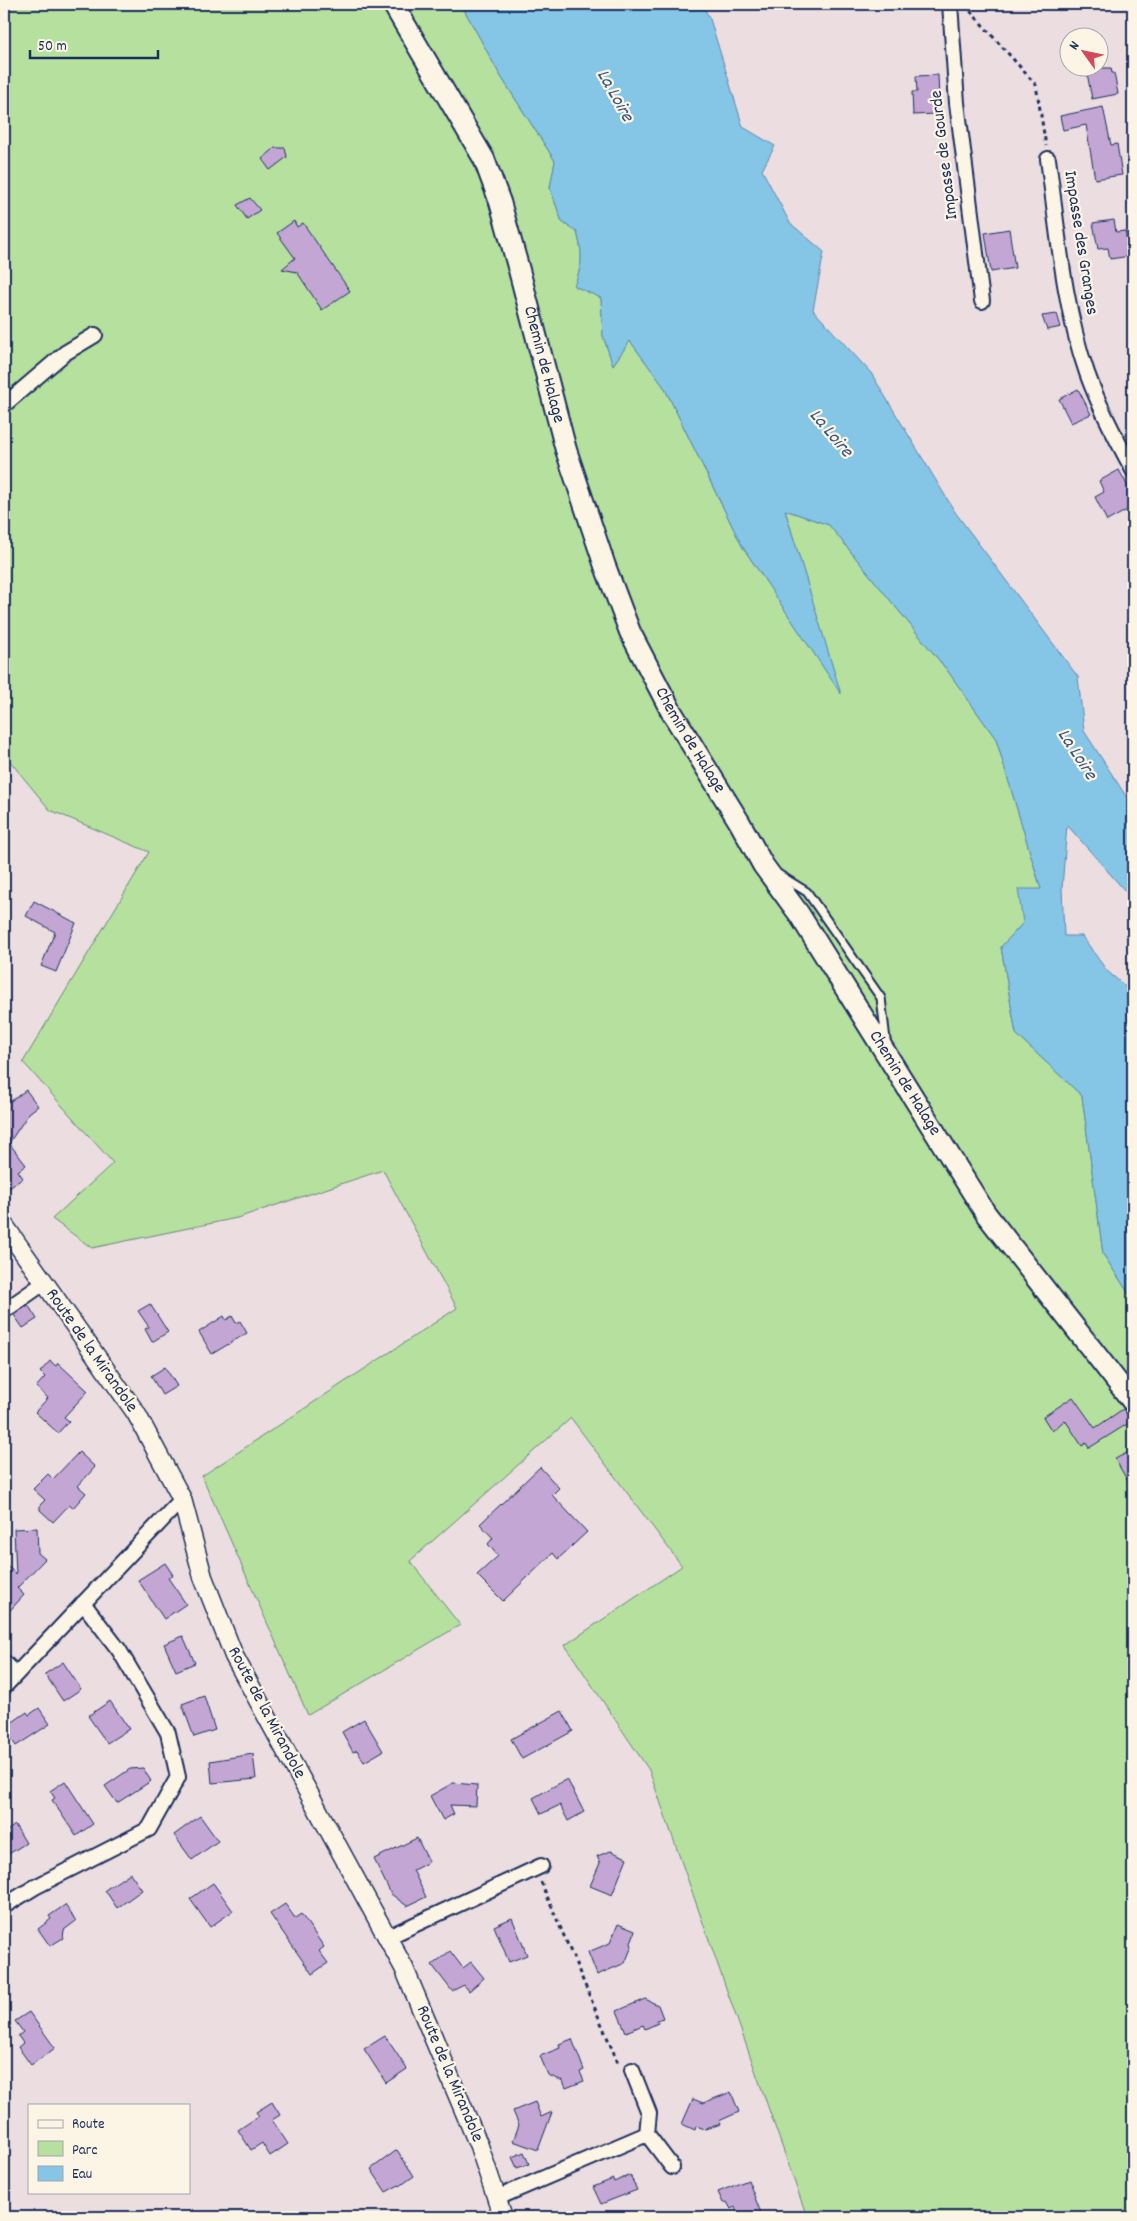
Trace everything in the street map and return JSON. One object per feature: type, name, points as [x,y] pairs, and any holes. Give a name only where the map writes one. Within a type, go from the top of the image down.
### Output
[{"type":"main road","name":"Chemin de Halage","points":[[393,4],[484,160],[500,202],[566,450],[605,566],[630,632],[671,711],[763,864],[799,914],[986,1214],[1133,1402]]},
{"type":"street","name":"Impasse de Gourde","points":[[950,4],[957,103],[982,301]]},
{"type":"street","name":"Impasse des Granges","points":[[1048,159],[1067,298],[1084,364],[1106,421],[1133,470]]},
{"type":"street","points":[[4,405],[65,354],[95,336]]},
{"type":"street","name":"Route de la Mirandole","points":[[4,1225],[136,1413],[182,1499],[204,1578],[234,1656],[404,1968],[480,2146],[503,2217]]},
{"type":"street","points":[[4,1311],[44,1283]]},
{"type":"street","points":[[4,1687],[182,1499]]},
{"type":"street","points":[[4,1906],[35,1887],[149,1830],[178,1777],[168,1733],[119,1650],[82,1603]]},
{"type":"street","points":[[4,1662],[16,1674]]},
{"type":"street","points":[[388,1937],[538,1867]]},
{"type":"street","points":[[626,2068],[649,2113],[646,2134],[672,2167]]},
{"type":"street","points":[[496,2198],[646,2134]]},
{"type":"path","points":[[964,4],[1036,85],[1048,159]]},
{"type":"path","points":[[538,1867],[626,2068]]},
{"type":"green space","points":[[4,4],[461,4],[500,75],[555,161],[550,188],[562,222],[577,232],[580,247],[581,259],[574,286],[601,297],[603,336],[613,365],[630,341],[664,387],[742,546],[840,692],[785,510],[829,525],[947,670],[996,739],[1041,889],[1023,923],[1001,947],[1016,1034],[1082,1096],[1103,1254],[1133,1300],[1133,2217],[807,2217],[649,1770],[565,1645],[682,1566],[571,1418],[410,1561],[460,1625],[308,1715],[202,1476],[457,1308],[383,1170],[237,1218],[92,1248],[52,1219],[113,1163],[23,1062],[149,852],[50,810],[4,754]]},
{"type":"water","name":"La Loire","points":[[461,4],[702,4],[710,19],[743,127],[775,146],[762,170],[790,223],[824,252],[813,310],[871,373],[955,512],[1078,677],[1084,731],[1133,807],[1133,900],[1067,825],[1062,888],[1064,936],[1082,936],[1107,971],[1133,993],[1133,1300],[1103,1254],[1082,1096],[1016,1034],[1001,947],[1023,923],[1018,889],[1041,889],[996,739],[947,670],[829,525],[785,510],[841,694],[742,546],[664,387],[630,341],[613,365],[603,336],[601,298],[574,286],[581,259],[580,247],[577,232],[562,222],[550,188],[555,161],[500,75]]},
{"type":"building","points":[[1111,68],[1112,73],[1114,73],[1118,94],[1092,99],[1088,78],[1110,78]]},
{"type":"building","points":[[938,75],[939,99],[936,99],[936,114],[913,115],[912,92],[917,92],[916,76]]},
{"type":"building","points":[[1103,107],[1111,145],[1117,144],[1122,175],[1095,179],[1086,125],[1063,130],[1060,116]]},
{"type":"building","points":[[275,148],[285,148],[287,157],[270,170],[262,159]]},
{"type":"building","points":[[250,198],[260,210],[247,219],[237,205]]},
{"type":"building","points":[[1114,220],[1116,232],[1125,231],[1130,256],[1110,259],[1108,248],[1098,249],[1093,223]]},
{"type":"building","points":[[294,221],[297,227],[303,223],[350,291],[322,310],[297,272],[282,269],[295,258],[277,233]]},
{"type":"building","points":[[1009,229],[1015,268],[991,272],[985,233]]},
{"type":"building","points":[[1057,314],[1061,327],[1047,330],[1042,316]]},
{"type":"building","points":[[1078,389],[1091,414],[1071,423],[1059,399]]},
{"type":"building","points":[[1119,470],[1133,496],[1133,504],[1128,506],[1129,509],[1107,521],[1095,497],[1104,492],[1099,481]]},
{"type":"building","points":[[34,901],[76,923],[56,972],[41,966],[55,932],[26,916]]},
{"type":"building","points":[[26,1090],[38,1106],[29,1113],[9,1143],[26,1165],[18,1171],[23,1178],[4,1192],[4,1096],[11,1101]]},
{"type":"building","points":[[150,1304],[168,1332],[152,1342],[145,1329],[149,1327],[138,1311]]},
{"type":"building","points":[[28,1305],[37,1319],[23,1328],[14,1315]]},
{"type":"building","points":[[224,1316],[226,1320],[232,1316],[236,1323],[240,1321],[247,1333],[212,1354],[199,1332]]},
{"type":"building","points":[[50,1361],[56,1366],[58,1363],[88,1391],[64,1417],[69,1421],[58,1433],[35,1412],[48,1398],[36,1387],[45,1377],[40,1372]]},
{"type":"building","points":[[165,1367],[177,1386],[162,1395],[151,1376]]},
{"type":"building","points":[[1073,1397],[1095,1428],[1123,1409],[1132,1421],[1089,1448],[1086,1443],[1082,1446],[1065,1420],[1052,1431],[1043,1417]]},
{"type":"building","points":[[1133,1450],[1133,1490],[1115,1459]]},
{"type":"building","points":[[79,1452],[95,1467],[78,1486],[86,1493],[73,1508],[69,1505],[53,1522],[40,1510],[40,1505],[45,1500],[33,1489],[48,1474],[53,1479]]},
{"type":"building","points":[[540,1467],[559,1488],[552,1495],[587,1532],[558,1559],[553,1553],[503,1601],[477,1575],[498,1556],[488,1544],[493,1538],[480,1524]]},
{"type":"building","points":[[37,1528],[38,1553],[45,1559],[17,1588],[24,1595],[4,1617],[4,1563],[16,1574],[14,1529]]},
{"type":"building","points":[[165,1563],[173,1575],[168,1578],[186,1604],[164,1619],[138,1580]]},
{"type":"building","points":[[183,1636],[195,1663],[176,1671],[164,1644]]},
{"type":"building","points":[[63,1662],[81,1689],[63,1701],[45,1674]]},
{"type":"building","points":[[204,1696],[215,1730],[194,1737],[182,1704]]},
{"type":"building","points":[[110,1701],[129,1729],[107,1743],[88,1716]]},
{"type":"building","points":[[39,1708],[50,1724],[16,1746],[4,1728],[27,1712],[29,1715]]},
{"type":"building","points":[[562,1711],[573,1731],[522,1759],[511,1739]]},
{"type":"building","points":[[364,1719],[383,1751],[364,1762],[357,1750],[353,1752],[342,1732]]},
{"type":"building","points":[[253,1754],[256,1779],[212,1783],[210,1761]]},
{"type":"building","points":[[143,1768],[151,1781],[117,1803],[105,1786],[130,1769]]},
{"type":"building","points":[[567,1779],[584,1812],[568,1821],[560,1805],[541,1814],[533,1798]]},
{"type":"building","points":[[65,1781],[93,1824],[76,1836],[52,1800],[55,1798],[50,1791]]},
{"type":"building","points":[[453,1783],[477,1785],[476,1806],[450,1805],[454,1814],[443,1820],[430,1796]]},
{"type":"building","points":[[200,1816],[218,1841],[192,1860],[174,1835]]},
{"type":"building","points":[[15,1825],[26,1843],[4,1857],[4,1833]]},
{"type":"building","points":[[417,1838],[429,1862],[413,1870],[426,1897],[407,1906],[391,1894],[374,1859]]},
{"type":"building","points":[[611,1851],[627,1858],[612,1895],[590,1886],[600,1863],[597,1856]]},
{"type":"building","points":[[130,1873],[142,1890],[117,1908],[105,1890]]},
{"type":"building","points":[[213,1883],[233,1911],[210,1927],[190,1899]]},
{"type":"building","points":[[285,1904],[295,1918],[301,1914],[324,1947],[319,1951],[328,1963],[312,1974],[270,1914]]},
{"type":"building","points":[[65,1905],[76,1921],[64,1930],[63,1938],[50,1946],[38,1929],[51,1919],[49,1916]]},
{"type":"building","points":[[512,1918],[527,1955],[509,1962],[494,1926]]},
{"type":"building","points":[[618,1924],[635,1931],[631,1943],[632,1946],[625,1963],[597,1975],[588,1952],[610,1943]]},
{"type":"building","points":[[450,1951],[463,1968],[471,1962],[484,1978],[469,1991],[464,1985],[452,1991],[432,1965]]},
{"type":"building","points":[[645,1999],[658,2005],[663,2018],[657,2020],[658,2023],[645,2029],[643,2025],[626,2032],[617,2011]]},
{"type":"building","points":[[29,2012],[55,2048],[31,2065],[18,2047],[23,2043],[18,2036],[23,2032],[15,2021]]},
{"type":"building","points":[[385,2036],[407,2069],[386,2083],[364,2049]]},
{"type":"building","points":[[572,2039],[584,2070],[580,2072],[584,2081],[566,2088],[563,2081],[548,2075],[540,2056],[560,2048],[559,2044]]},
{"type":"building","points":[[731,2092],[739,2112],[719,2121],[721,2124],[705,2129],[696,2126],[695,2130],[682,2124],[693,2099],[703,2103]]},
{"type":"building","points":[[272,2102],[280,2115],[272,2120],[288,2144],[270,2156],[262,2143],[251,2150],[238,2130],[259,2116],[256,2112]]},
{"type":"building","points":[[535,2102],[541,2117],[552,2112],[538,2150],[513,2141],[519,2125],[513,2111]]},
{"type":"building","points":[[397,2150],[414,2176],[400,2186],[386,2192],[371,2169]]},
{"type":"building","points":[[524,2152],[529,2164],[517,2168],[512,2157]]},
{"type":"building","points":[[630,2175],[637,2190],[601,2204],[593,2187],[613,2179],[614,2182]]},
{"type":"building","points":[[748,2180],[763,2217],[739,2217],[735,2207],[731,2209],[727,2202],[723,2203],[718,2192]]}]
